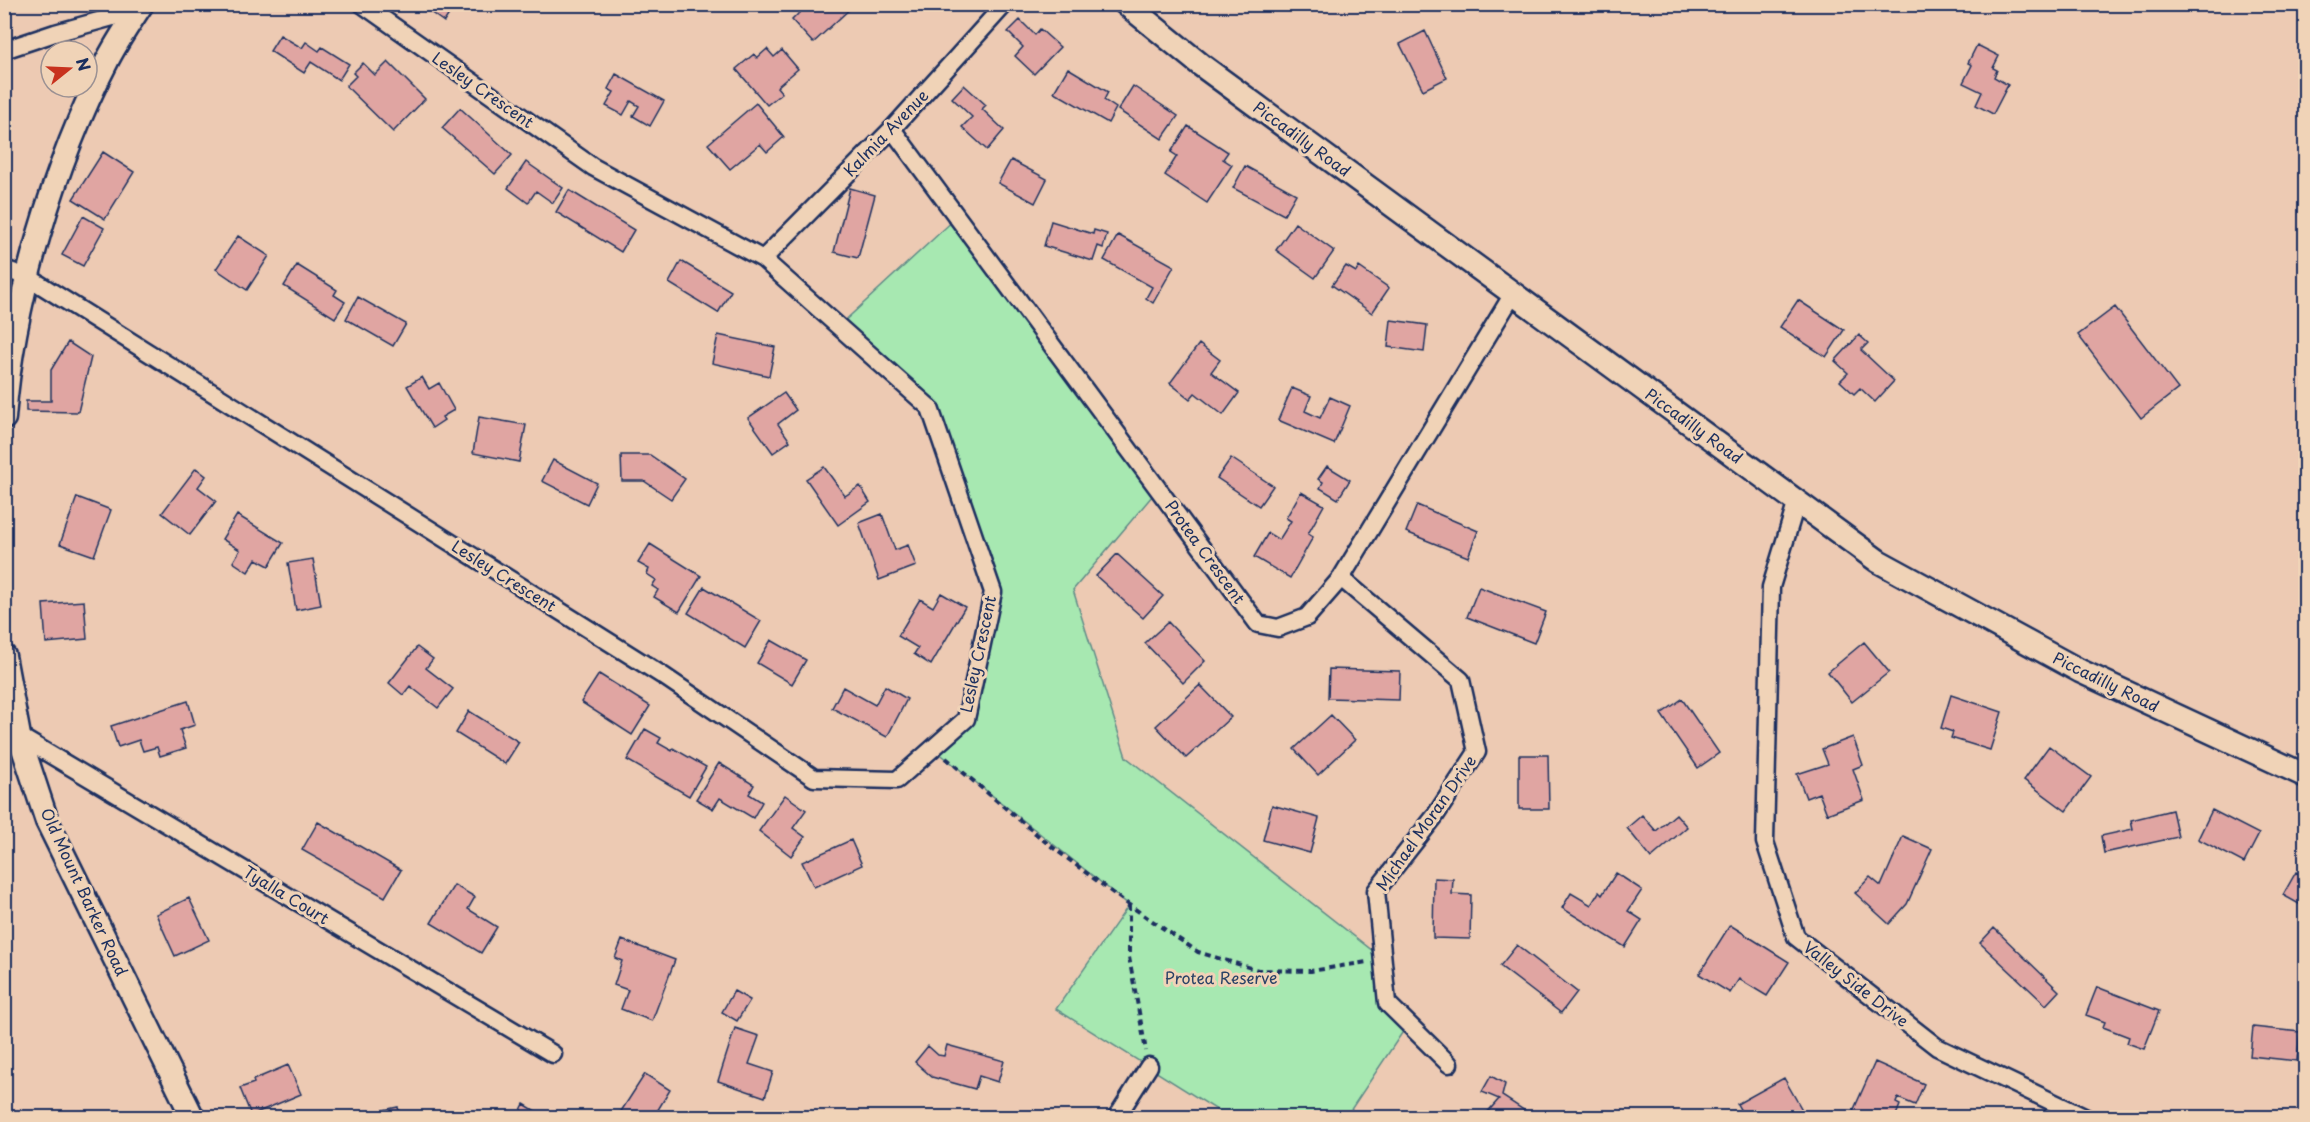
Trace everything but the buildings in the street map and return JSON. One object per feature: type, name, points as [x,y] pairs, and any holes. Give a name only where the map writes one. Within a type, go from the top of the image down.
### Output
[{"type":"main road","name":"Piccadilly Road","points":[[1126,4],[1202,65],[1878,561],[2080,671],[2306,776]]},
{"type":"main road","points":[[4,418],[8,374],[28,276],[70,140],[108,58],[140,7]]},
{"type":"main road","name":"Old Mount Barker Road","points":[[4,656],[19,736],[47,821],[194,1118]]},
{"type":"street","name":"Lesley Crescent","points":[[4,269],[28,276],[665,677],[814,778],[897,780],[966,719],[993,592],[930,408],[763,258],[593,167],[362,4]]},
{"type":"street","name":"Kalmia Avenue","points":[[763,258],[892,129],[1005,4]]},
{"type":"street","points":[[4,50],[140,7]]},
{"type":"street","name":"Protea Crescent","points":[[892,129],[1258,624],[1278,628],[1307,617],[1341,578],[1514,294]]},
{"type":"street","name":"Valley Side Drive","points":[[1797,501],[1771,587],[1765,842],[1796,937],[1937,1047],[2086,1118]]},
{"type":"street","name":"Michael Moran Drive","points":[[1341,578],[1461,680],[1477,752],[1435,816],[1376,891],[1387,1003],[1449,1064]]},
{"type":"street","name":"Tyalla Court","points":[[19,736],[553,1054]]},
{"type":"street","points":[[1116,1118],[1149,1066]]},
{"type":"path","points":[[933,748],[972,778],[1047,843],[1129,905],[1198,952],[1258,970],[1311,971],[1383,959]]},
{"type":"path","points":[[1129,905],[1130,957],[1149,1066]]},
{"type":"green space","name":"Protea Reserve","points":[[957,217],[1158,489],[1073,590],[1126,757],[1383,959],[1387,1003],[1408,1024],[1346,1117],[1228,1117],[1056,1009],[1129,905],[933,748],[966,719],[993,592],[930,408],[839,326]]}]
